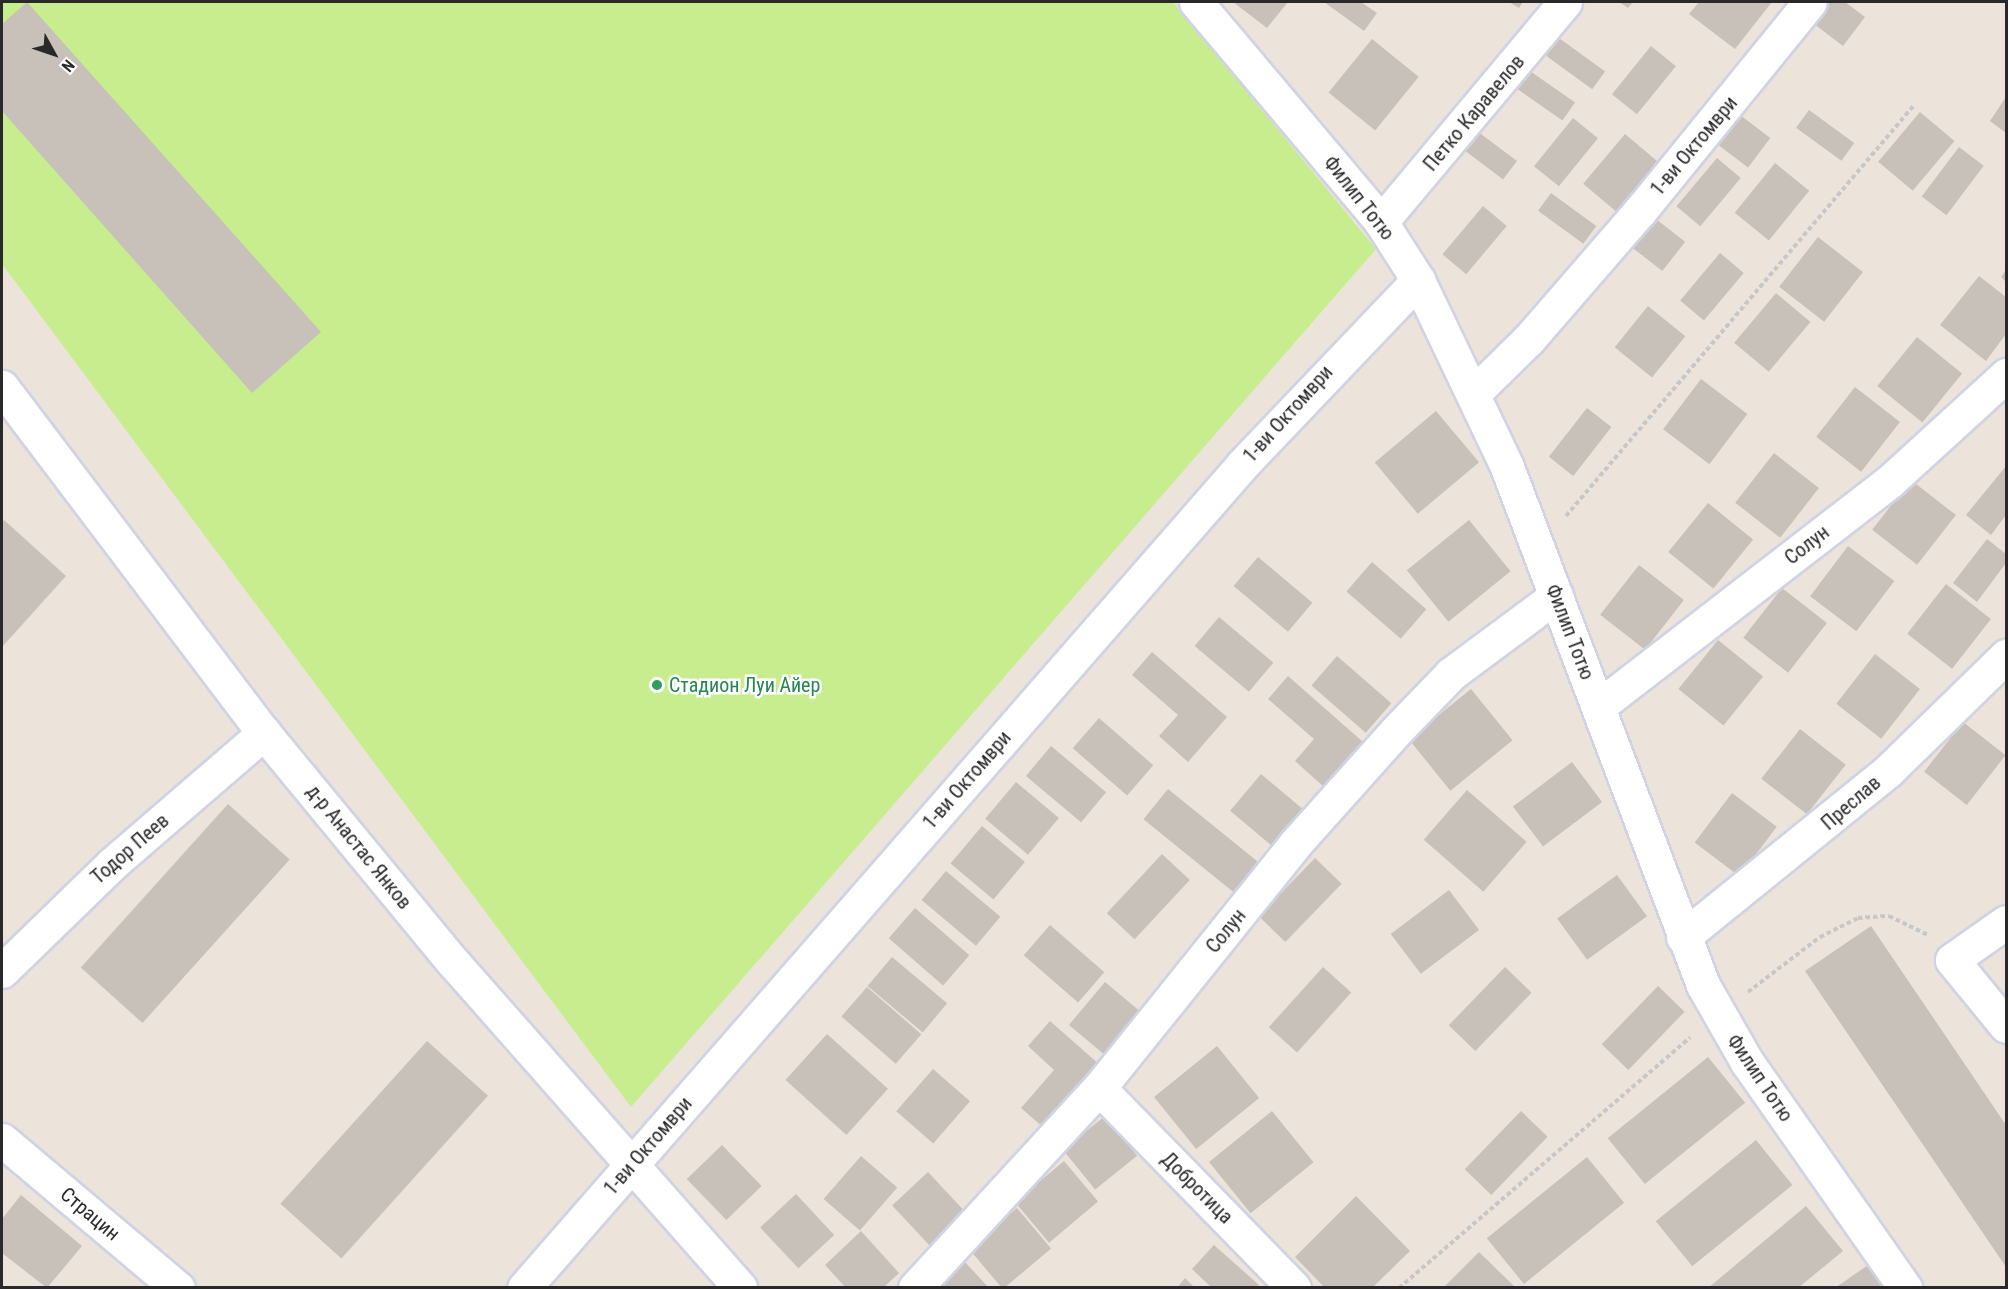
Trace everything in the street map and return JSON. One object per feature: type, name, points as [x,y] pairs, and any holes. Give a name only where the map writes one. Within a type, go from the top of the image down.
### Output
[{"type":"street","name":"Филип Тотю","points":[[1196,2],[1381,222],[1418,280],[1475,392],[1599,706],[1683,937],[1718,1015],[1905,1287]]},
{"type":"street","name":"Петко Каравелов","points":[[1381,222],[1565,2]]},
{"type":"street","name":"1-ви Октомври","points":[[1475,392],[1529,339],[1626,228],[1810,2]]},
{"type":"street","name":"1-ви Октомври","points":[[524,1287],[1243,464],[1418,280]]},
{"type":"street","name":"Солун","points":[[1599,706],[1889,482],[2007,375]]},
{"type":"street","name":"д-р Анастас Янков","points":[[2,387],[264,733],[630,1167],[740,1287]]},
{"type":"street","name":"Солун","points":[[915,1287],[1099,1088],[1296,844],[1395,732],[1451,674],[1556,596]]},
{"type":"street","name":"Преслав","points":[[1683,937],[1888,771],[2007,656]]},
{"type":"street","name":"Тодор Пеев","points":[[2,971],[112,864],[264,733]]},
{"type":"street","points":[[2007,922],[1952,960],[2007,1026]]},
{"type":"street","name":"Добротица","points":[[1099,1088],[1294,1287]]},
{"type":"street","name":"Страцин","points":[[2,1140],[168,1284]]},
{"type":"path","points":[[1538,549],[1915,104]]},
{"type":"path","points":[[1399,1287],[1718,1015],[1820,937],[1858,918],[1889,916],[1921,928],[1952,960]]},
{"type":"green space","name":"Стадион Луи Айер","points":[[2,2],[1173,2],[1376,249],[631,1107],[2,264]]},
{"type":"building","points":[[27,2],[321,332],[252,393],[2,111],[2,24]]},
{"type":"building","points":[[1233,2],[1288,2],[1267,28]]},
{"type":"building","points":[[1324,2],[1361,2],[1377,13],[1364,31]]},
{"type":"building","points":[[1509,2],[1523,2],[1519,8]]},
{"type":"building","points":[[1619,2],[1633,2],[1628,8]]},
{"type":"building","points":[[1699,2],[1772,2],[1735,49],[1689,14]]},
{"type":"building","points":[[1823,2],[1845,2],[1865,17],[1843,46],[1809,20]]},
{"type":"building","points":[[1559,38],[1605,72],[1592,89],[1546,56]]},
{"type":"building","points":[[1372,39],[1419,77],[1375,130],[1329,93]]},
{"type":"building","points":[[1651,46],[1676,66],[1637,114],[1612,94]]},
{"type":"building","points":[[1530,71],[1575,103],[1562,121],[1517,89]]},
{"type":"building","points":[[2006,97],[2006,133],[1990,121]]},
{"type":"building","points":[[1809,110],[1854,143],[1841,161],[1796,128]]},
{"type":"building","points":[[1736,112],[1770,138],[1748,167],[1714,142]]},
{"type":"building","points":[[1920,112],[1954,141],[1913,191],[1878,162]]},
{"type":"building","points":[[1573,118],[1598,138],[1559,186],[1534,166]]},
{"type":"building","points":[[1473,128],[1517,161],[1503,179],[1459,146]]},
{"type":"building","points":[[1625,134],[1658,162],[1616,211],[1583,184]]},
{"type":"building","points":[[1959,147],[1984,166],[1946,215],[1922,197]]},
{"type":"building","points":[[1717,158],[1741,178],[1700,226],[1677,206]]},
{"type":"building","points":[[1775,163],[1809,191],[1769,240],[1735,213]]},
{"type":"building","points":[[1551,193],[1596,226],[1583,244],[1538,211]]},
{"type":"building","points":[[1483,206],[1507,226],[1466,274],[1443,254]]},
{"type":"building","points":[[1652,216],[1685,242],[1662,271],[1629,245]]},
{"type":"building","points":[[1818,237],[1863,272],[1824,322],[1779,287]]},
{"type":"building","points":[[1720,253],[1744,273],[1704,320],[1680,300]]},
{"type":"building","points":[[2006,270],[2006,282],[2001,277]]},
{"type":"building","points":[[1979,276],[2006,297],[2006,334],[1986,361],[1940,325]]},
{"type":"building","points":[[1776,293],[1810,322],[1769,372],[1734,343]]},
{"type":"building","points":[[1648,306],[1685,336],[1652,377],[1615,347]]},
{"type":"building","points":[[1917,337],[1962,374],[1922,422],[1877,386]]},
{"type":"building","points":[[1701,379],[1747,414],[1709,464],[1663,429]]},
{"type":"building","points":[[1855,387],[1900,422],[1861,472],[1816,437]]},
{"type":"building","points":[[1587,408],[1611,427],[1573,476],[1549,457]]},
{"type":"building","points":[[1436,411],[1479,462],[1418,514],[1375,462]]},
{"type":"building","points":[[1774,453],[1819,488],[1780,538],[1735,503]]},
{"type":"building","points":[[2006,466],[2006,515],[1991,535],[1966,515]]},
{"type":"building","points":[[1911,480],[1956,515],[1917,565],[1872,530]]},
{"type":"building","points":[[1708,503],[1753,540],[1713,588],[1668,552]]},
{"type":"building","points":[[4,520],[66,576],[2,647],[2,524]]},
{"type":"building","points":[[1469,520],[1511,571],[1448,622],[1407,570]]},
{"type":"building","points":[[1987,539],[2006,554],[2006,563],[1977,602],[1953,583]]},
{"type":"building","points":[[1848,546],[1894,581],[1856,631],[1810,596]]},
{"type":"building","points":[[1258,557],[1312,603],[1288,632],[1234,586]]},
{"type":"building","points":[[1372,562],[1426,609],[1401,639],[1346,591]]},
{"type":"building","points":[[1639,565],[1684,600],[1645,650],[1600,615]]},
{"type":"building","points":[[1946,584],[1991,619],[1952,669],[1907,634]]},
{"type":"building","points":[[1782,588],[1827,623],[1788,673],[1743,638]]},
{"type":"building","points":[[1219,617],[1273,663],[1249,692],[1195,646]]},
{"type":"building","points":[[1718,640],[1763,677],[1723,725],[1678,689]]},
{"type":"building","points":[[1152,652],[1227,717],[1188,762],[1159,736],[1178,715],[1132,675]]},
{"type":"building","points":[[1875,654],[1920,689],[1881,739],[1836,704]]},
{"type":"building","points":[[1337,656],[1391,703],[1366,733],[1311,685]]},
{"type":"building","points":[[1288,676],[1363,742],[1324,787],[1295,761],[1314,739],[1268,699]]},
{"type":"building","points":[[1471,689],[1513,740],[1450,791],[1409,739]]},
{"type":"building","points":[[1099,718],[1153,765],[1127,795],[1073,748]]},
{"type":"building","points":[[1963,722],[2006,755],[1967,805],[1924,772]]},
{"type":"building","points":[[1800,729],[1846,765],[1807,814],[1761,779]]},
{"type":"building","points":[[1051,746],[1106,792],[1081,822],[1026,776]]},
{"type":"building","points":[[1572,762],[1602,802],[1543,846],[1513,807]]},
{"type":"building","points":[[1261,774],[1304,810],[1273,847],[1230,811]]},
{"type":"building","points":[[1016,782],[1059,818],[1028,855],[985,819]]},
{"type":"building","points":[[1168,789],[1260,863],[1235,894],[1143,819]]},
{"type":"building","points":[[1467,790],[1527,842],[1483,892],[1424,840]]},
{"type":"building","points":[[1732,793],[1777,827],[1739,876],[1695,843]]},
{"type":"building","points":[[228,804],[290,860],[142,1023],[81,967]]},
{"type":"building","points":[[982,826],[1025,862],[993,900],[951,864]]},
{"type":"building","points":[[1162,854],[1190,880],[1135,939],[1107,913]]},
{"type":"building","points":[[1315,858],[1342,884],[1285,942],[1259,916]]},
{"type":"building","points":[[946,871],[1000,917],[976,946],[922,900]]},
{"type":"building","points":[[1617,875],[1647,916],[1587,960],[1557,918]]},
{"type":"building","points":[[1449,890],[1479,930],[1421,974],[1391,934]]},
{"type":"building","points":[[915,908],[969,955],[943,985],[889,938]]},
{"type":"building","points":[[1050,925],[1104,972],[1078,1002],[1024,955]]},
{"type":"building","points":[[1871,926],[2006,1125],[2006,1267],[1805,971]]},
{"type":"building","points":[[892,957],[947,1003],[923,1032],[868,986]]},
{"type":"building","points":[[1323,967],[1351,992],[1297,1053],[1269,1027]]},
{"type":"building","points":[[1505,967],[1532,993],[1475,1051],[1449,1025]]},
{"type":"building","points":[[1105,982],[1142,1013],[1106,1056],[1069,1025]]},
{"type":"building","points":[[1658,986],[1685,1012],[1628,1070],[1602,1044]]},
{"type":"building","points":[[867,987],[921,1034],[896,1064],[841,1016]]},
{"type":"building","points":[[1050,1021],[1100,1065],[1044,1128],[1021,1108],[1054,1070],[1028,1046]]},
{"type":"building","points":[[827,1034],[888,1089],[846,1135],[786,1080]]},
{"type":"building","points":[[427,1041],[488,1096],[341,1259],[280,1204]]},
{"type":"building","points":[[1217,1046],[1259,1098],[1196,1149],[1154,1097]]},
{"type":"building","points":[[1708,1057],[1745,1103],[1645,1184],[1608,1138]]},
{"type":"building","points":[[933,1069],[970,1101],[933,1143],[896,1111]]},
{"type":"building","points":[[1272,1111],[1314,1162],[1251,1213],[1209,1162]]},
{"type":"building","points":[[1521,1111],[1548,1137],[1491,1195],[1465,1169]]},
{"type":"building","points":[[1105,1116],[1137,1156],[1095,1190],[1063,1150]]},
{"type":"building","points":[[1756,1140],[1793,1185],[1692,1266],[1656,1221]]},
{"type":"building","points":[[722,1145],[762,1186],[726,1220],[687,1179]]},
{"type":"building","points":[[861,1156],[897,1187],[860,1231],[824,1199]]},
{"type":"building","points":[[1587,1157],[1624,1203],[1524,1284],[1487,1238]]},
{"type":"building","points":[[1064,1161],[1098,1202],[1049,1243],[1015,1202]]},
{"type":"building","points":[[928,1172],[966,1213],[930,1246],[892,1205]]},
{"type":"building","points":[[796,1194],[834,1235],[798,1268],[760,1227]]},
{"type":"building","points":[[21,1195],[82,1246],[47,1288],[2,1253],[2,1219]]},
{"type":"building","points":[[1356,1196],[1410,1251],[1372,1288],[1325,1288],[1295,1257]]},
{"type":"building","points":[[1806,1206],[1843,1251],[1798,1288],[1708,1288]]},
{"type":"building","points":[[1017,1208],[1051,1249],[1002,1288],[969,1248]]},
{"type":"building","points":[[861,1231],[899,1273],[883,1288],[846,1288],[825,1265]]},
{"type":"building","points":[[1214,1245],[1259,1285],[1257,1288],[1212,1288],[1192,1269]]},
{"type":"building","points":[[1479,1252],[1516,1288],[1443,1288]]},
{"type":"building","points":[[965,1262],[989,1288],[938,1288]]},
{"type":"building","points":[[1868,1265],[1884,1288],[1835,1288]]},
{"type":"building","points":[[1185,1278],[1195,1288],[1177,1288]]},
{"type":"place","name":"Стадион Луи Айер","points":[[657,685]]}]
